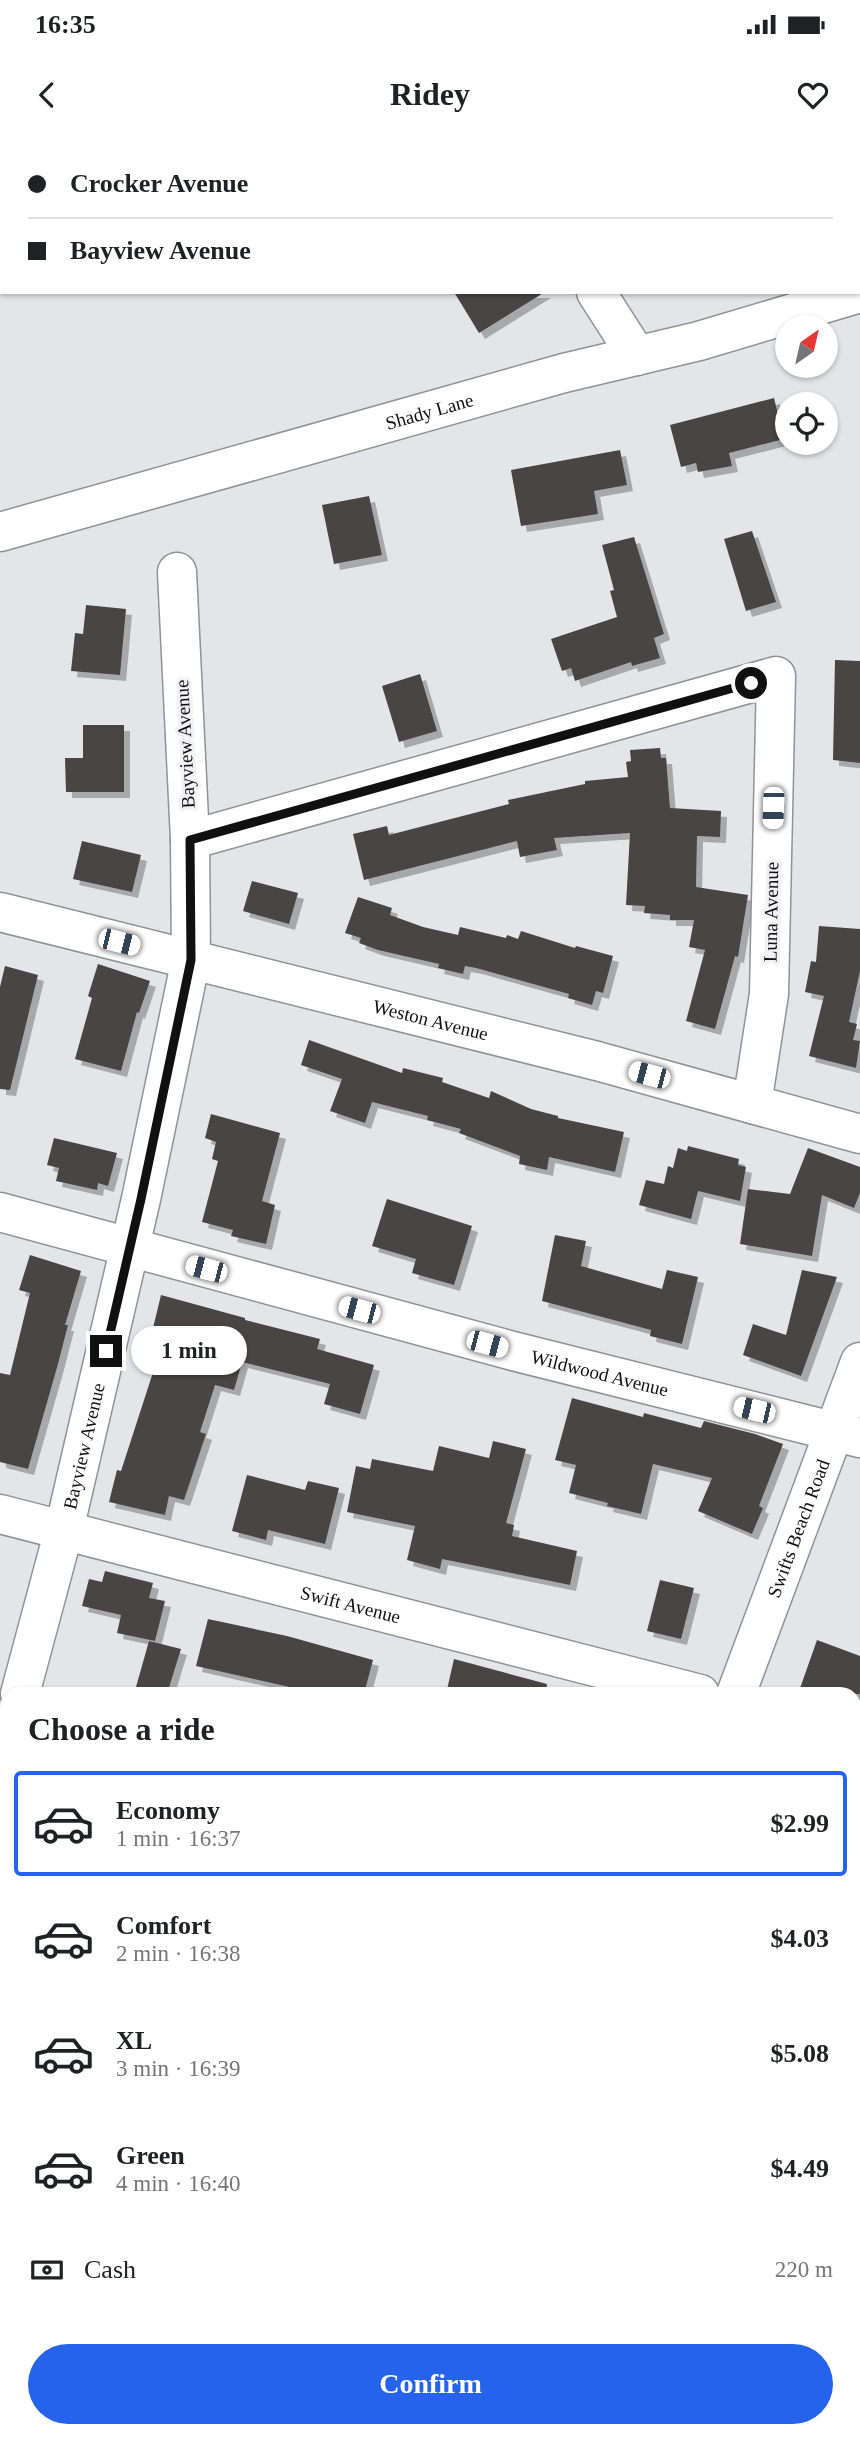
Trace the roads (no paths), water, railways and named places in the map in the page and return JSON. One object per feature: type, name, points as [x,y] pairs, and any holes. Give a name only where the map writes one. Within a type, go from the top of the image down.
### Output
[{"type":"street","points":[[597,294],[637,356]]},
{"type":"street","name":"Shady Lane","points":[[0,532],[564,373],[699,341],[857,294]]},
{"type":"street","name":"Bayview Avenue","points":[[22,1687],[64,1530],[130,1248],[191,960],[190,840],[177,572]]},
{"type":"street","name":"Luna Avenue","points":[[190,840],[776,676],[769,993],[752,1104]]},
{"type":"street","name":"Weston Avenue","points":[[0,912],[597,1061],[860,1134]]},
{"type":"street","name":"Wildwood Avenue","points":[[0,1212],[513,1351],[847,1434]]},
{"type":"street","name":"Swifts Beach Road","points":[[739,1687],[847,1434],[860,1362]]},
{"type":"street","name":"Swift Avenue","points":[[0,1514],[674,1687]]}]
